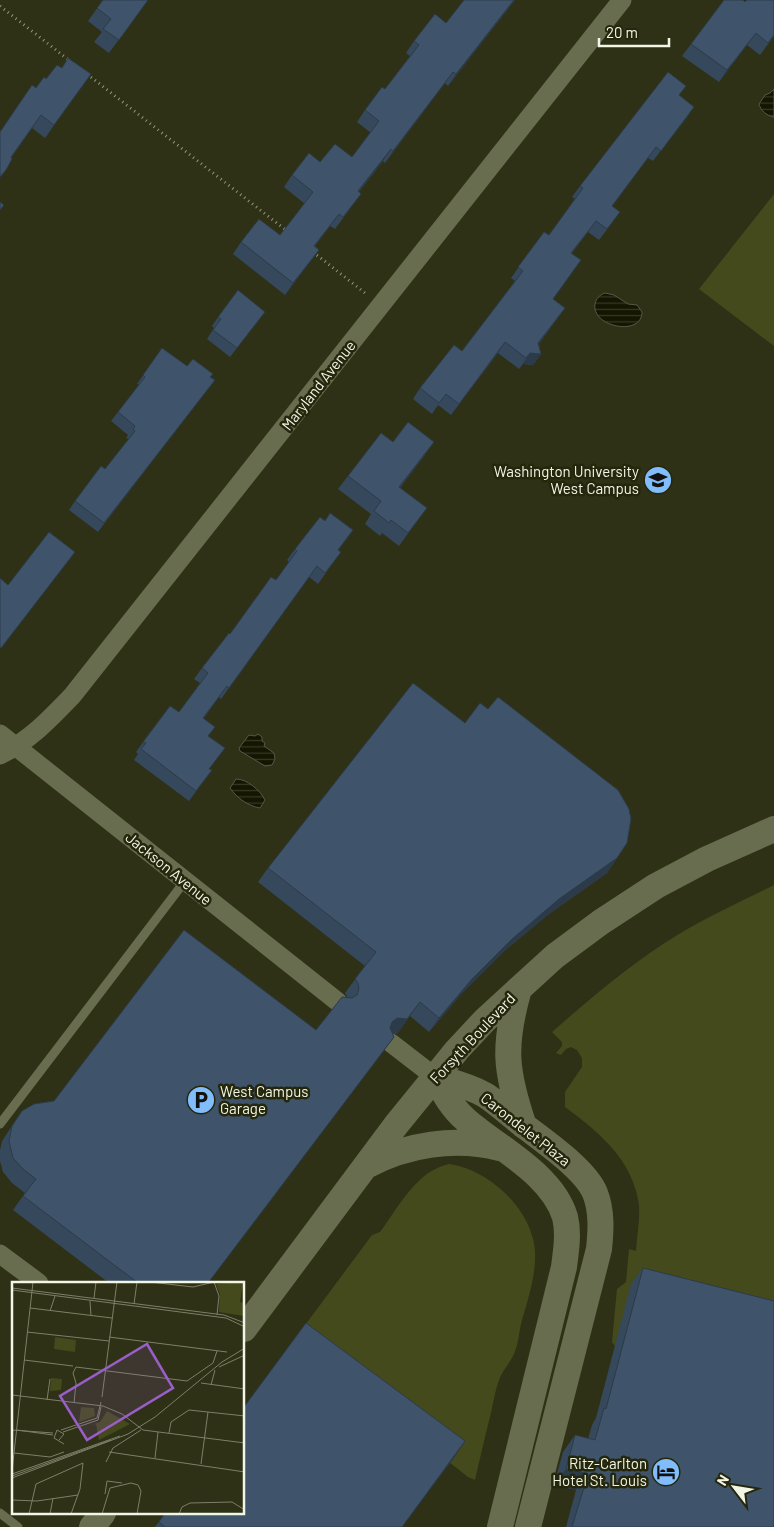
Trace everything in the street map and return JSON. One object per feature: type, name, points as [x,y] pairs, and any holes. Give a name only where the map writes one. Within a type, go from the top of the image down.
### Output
[{"type":"street","name":"Maryland Avenue","points":[[8,751],[32,736],[72,696],[622,0]]},
{"type":"street","name":"Jackson Avenue","points":[[0,734],[8,751],[185,881],[338,1002]]},
{"type":"street","name":"Forsyth Boulevard","points":[[245,1327],[364,1167],[435,1077],[457,1050],[518,988],[555,956],[601,922],[656,886],[707,859],[774,829]]},
{"type":"street","points":[[518,988],[508,1033],[507,1057],[512,1092],[524,1126]]},
{"type":"street","points":[[392,1043],[435,1077]]},
{"type":"street","name":"Carondelet Plaza","points":[[435,1077],[456,1083],[486,1096],[572,1164],[585,1177],[594,1191],[600,1209],[602,1229],[599,1249],[558,1352],[500,1527]]},
{"type":"street","name":"Carondelet Plaza","points":[[435,1077],[445,1095],[465,1119],[545,1183],[557,1200],[565,1219],[567,1242],[558,1352],[528,1527]]},
{"type":"street","points":[[364,1167],[381,1158],[400,1152],[443,1143],[476,1143],[503,1149]]},
{"type":"street","points":[[0,1254],[38,1282]]},
{"type":"street","points":[[92,1527],[102,1514]]},
{"type":"lane","points":[[0,1124],[185,881]]},
{"type":"lane","points":[[0,1513],[18,1527]]},
{"type":"path","points":[[0,6],[76,65]]},
{"type":"path","points":[[83,71],[289,233]]},
{"type":"path","points":[[312,251],[381,305]]},
{"type":"green space","points":[[774,194],[774,346],[699,289]]},
{"type":"green space","points":[[774,885],[774,1321],[632,1284],[615,1346],[612,1342],[617,1289],[626,1282],[629,1249],[636,1251],[639,1205],[630,1174],[622,1161],[602,1137],[565,1107],[565,1092],[582,1067],[582,1058],[577,1050],[571,1047],[566,1049],[561,1055],[556,1053],[562,1046],[562,1042],[552,1032],[613,980],[645,956],[702,921]]},
{"type":"green space","points":[[449,1164],[463,1167],[489,1180],[512,1200],[528,1225],[535,1249],[532,1282],[516,1347],[498,1384],[475,1480],[468,1477],[294,1340],[372,1235],[380,1232],[409,1191],[427,1174]]},
{"type":"shaded area","points":[[774,89],[773,117],[764,112],[759,104],[765,95]]},
{"type":"shaded area","points":[[605,293],[614,295],[628,304],[637,305],[642,312],[640,320],[634,325],[626,327],[608,323],[601,318],[596,312],[595,304],[598,297]]},
{"type":"shaded area","points":[[258,734],[265,743],[264,746],[274,753],[275,759],[272,765],[265,766],[240,751],[239,748],[249,735],[255,736]]},
{"type":"shaded area","points":[[236,779],[249,783],[260,792],[265,800],[260,808],[247,803],[233,792],[230,788]]},
{"type":"building","points":[[103,0],[148,0],[119,40],[103,29],[111,19],[97,8]]},
{"type":"building","points":[[464,0],[514,0],[456,74],[453,72],[393,151],[391,149],[358,191],[361,194],[343,217],[339,214],[314,246],[319,250],[293,283],[241,242],[259,219],[280,235],[294,217],[313,192],[292,175],[309,153],[320,162],[335,144],[352,157],[379,121],[365,110],[382,87],[385,89],[419,45],[414,41],[435,14],[446,23]]},
{"type":"building","points":[[724,0],[743,0],[745,2],[747,0],[774,0],[774,35],[768,43],[756,33],[727,70],[691,44]]},
{"type":"building","points":[[68,58],[91,74],[54,125],[41,115],[11,157],[12,159],[6,170],[0,177],[0,132],[32,85],[36,88],[44,77],[46,79],[57,65],[62,68]]},
{"type":"building","points":[[668,72],[686,86],[679,95],[694,107],[661,151],[656,147],[612,206],[620,212],[607,229],[596,221],[571,253],[581,260],[553,299],[565,308],[538,343],[541,354],[530,353],[526,358],[505,342],[459,404],[446,394],[439,403],[420,388],[454,345],[462,351],[523,271],[518,267],[544,232],[549,235],[583,188],[580,186]]},
{"type":"building","points":[[0,202],[4,205],[0,210]]},
{"type":"building","points":[[238,290],[265,312],[237,348],[213,330],[221,319],[218,317]]},
{"type":"building","points":[[162,348],[187,366],[193,359],[213,374],[210,377],[215,380],[104,523],[75,501],[101,466],[105,469],[135,431],[133,429],[135,426],[118,412],[145,377],[143,375]]},
{"type":"building","points":[[408,422],[434,442],[399,487],[427,508],[408,533],[391,520],[389,523],[374,511],[381,501],[348,476],[381,433],[393,442]]},
{"type":"building","points":[[330,513],[353,530],[338,550],[341,552],[325,573],[317,566],[229,688],[227,686],[203,718],[215,727],[208,736],[225,748],[209,769],[212,770],[196,791],[141,749],[146,743],[143,742],[170,706],[179,712],[208,673],[202,668],[230,634],[271,577],[276,580],[297,551],[295,549],[320,517],[325,521]]},
{"type":"building","points":[[49,532],[75,552],[1,648],[0,578],[8,585]]},
{"type":"building","points":[[413,683],[465,723],[480,703],[488,709],[498,697],[618,790],[629,809],[631,819],[627,843],[617,858],[559,899],[512,939],[472,979],[439,1018],[420,1002],[407,1019],[397,1018],[392,1022],[390,1028],[394,1037],[209,1282],[137,1282],[23,1196],[36,1179],[13,1158],[9,1141],[12,1126],[22,1111],[34,1104],[54,1101],[184,930],[316,1030],[342,997],[352,998],[357,995],[359,989],[355,979],[376,952],[268,868]]},
{"type":"building","points":[[643,1268],[774,1301],[774,1527],[572,1527],[588,1474],[566,1469],[575,1435],[595,1440],[604,1408],[606,1409]]},
{"type":"building","points":[[306,1323],[465,1441],[402,1527],[165,1527],[159,1522],[164,1514],[245,1514],[245,1406]]},
{"type":"place","name":"Washington University West Campus","points":[[658,480]]},
{"type":"place","name":"West Campus Garage","points":[[201,1100]]},
{"type":"place","name":"Ritz-Carlton Hotel St. Louis","points":[[666,1472]]}]
